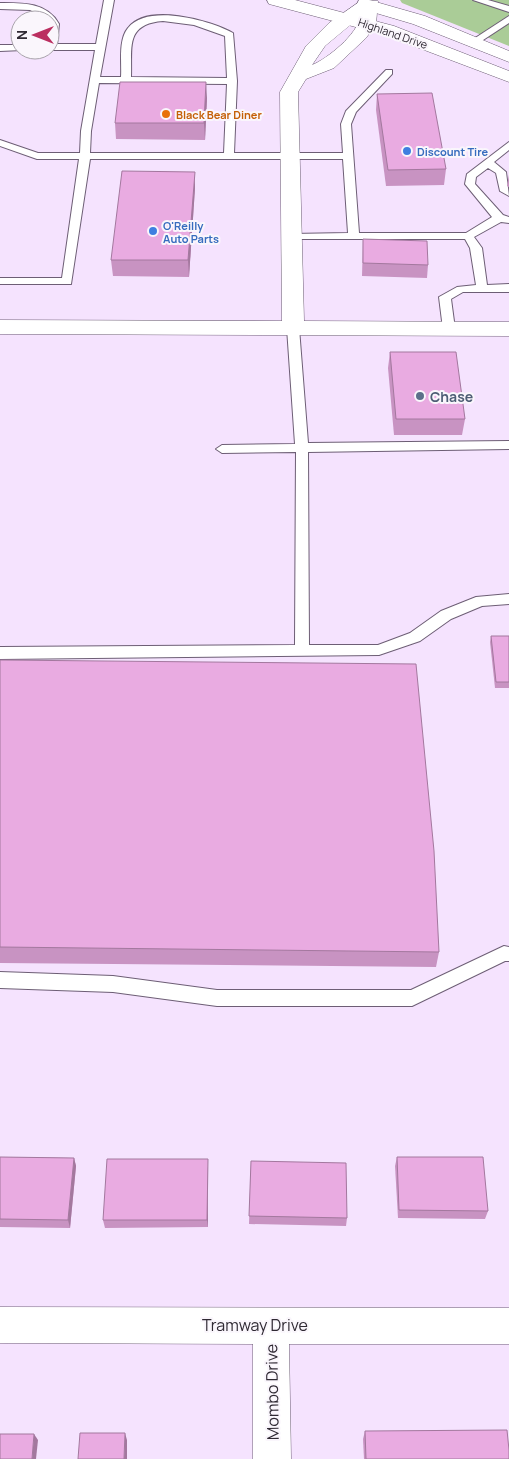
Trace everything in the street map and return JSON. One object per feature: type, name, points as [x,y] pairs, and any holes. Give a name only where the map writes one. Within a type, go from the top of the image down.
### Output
[{"type":"street","name":"Highland Drive","points":[[275,0],[347,18],[416,40],[509,77]]},
{"type":"street","name":"Highland Drive","points":[[351,0],[370,2],[509,57]]},
{"type":"street","points":[[302,72],[301,64],[304,58],[347,18],[370,2]]},
{"type":"street","points":[[293,328],[289,92],[292,84],[302,72],[324,67],[367,24],[370,2]]},
{"type":"street","points":[[0,327],[509,329]]},
{"type":"street","name":"Tramway Drive","points":[[0,1324],[509,1326]]},
{"type":"street","name":"Mombo Drive","points":[[271,1325],[272,1459]]},
{"type":"lane","points":[[0,281],[67,282],[85,156],[86,131],[108,0]]},
{"type":"lane","points":[[478,0],[509,9]]},
{"type":"lane","points":[[0,6],[28,7],[38,10]]},
{"type":"lane","points":[[126,80],[131,30],[136,23],[157,18],[221,28],[230,35],[232,81],[229,156]]},
{"type":"lane","points":[[474,42],[509,19]]},
{"type":"lane","points":[[60,47],[99,47]]},
{"type":"lane","points":[[354,236],[346,124],[356,105],[389,72]]},
{"type":"lane","points":[[94,80],[232,81]]},
{"type":"lane","points":[[0,143],[37,156],[348,156]]},
{"type":"lane","points":[[291,237],[468,236],[504,219],[470,184],[471,176],[509,145]]},
{"type":"lane","points":[[487,162],[501,172],[504,189],[509,193]]},
{"type":"lane","points":[[468,236],[476,248],[482,289]]},
{"type":"lane","points":[[449,328],[445,297],[461,289],[509,288]]},
{"type":"lane","points":[[293,328],[302,449],[302,651]]},
{"type":"lane","points":[[222,449],[509,445]]},
{"type":"lane","points":[[0,653],[379,650],[415,637],[446,615],[481,601],[509,599]]},
{"type":"lane","points":[[0,980],[113,984],[217,998],[412,998],[504,954],[509,954]]},
{"type":"green space","points":[[400,0],[509,0],[509,46],[402,3]]},
{"type":"building","points":[[120,82],[206,82],[204,123],[115,123]]},
{"type":"building","points":[[432,93],[446,169],[388,170],[377,94]]},
{"type":"building","points":[[122,171],[195,172],[188,260],[111,260]]},
{"type":"building","points":[[363,239],[427,241],[428,265],[363,263]]},
{"type":"building","points":[[390,352],[456,352],[465,419],[396,419]]},
{"type":"building","points":[[491,636],[509,636],[509,682],[496,682]]},
{"type":"building","points":[[0,660],[416,664],[434,851],[439,952],[0,947]]},
{"type":"building","points":[[0,1157],[74,1158],[68,1220],[0,1219]]},
{"type":"building","points":[[397,1157],[483,1157],[488,1211],[399,1210]]},
{"type":"building","points":[[107,1159],[208,1159],[207,1220],[103,1220]]},
{"type":"building","points":[[251,1161],[346,1163],[347,1218],[249,1216]]},
{"type":"building","points":[[507,1430],[509,1459],[366,1459],[365,1431]]},
{"type":"building","points":[[80,1433],[125,1433],[124,1459],[78,1459]]},
{"type":"building","points":[[0,1434],[34,1434],[32,1459],[0,1459]]},
{"type":"place","name":"Black Bear Diner","points":[[166,114]]},
{"type":"place","name":"Discount Tire","points":[[407,151]]},
{"type":"place","name":"O'Reilly Auto Parts","points":[[153,231]]},
{"type":"place","name":"Chase","points":[[420,396]]}]
